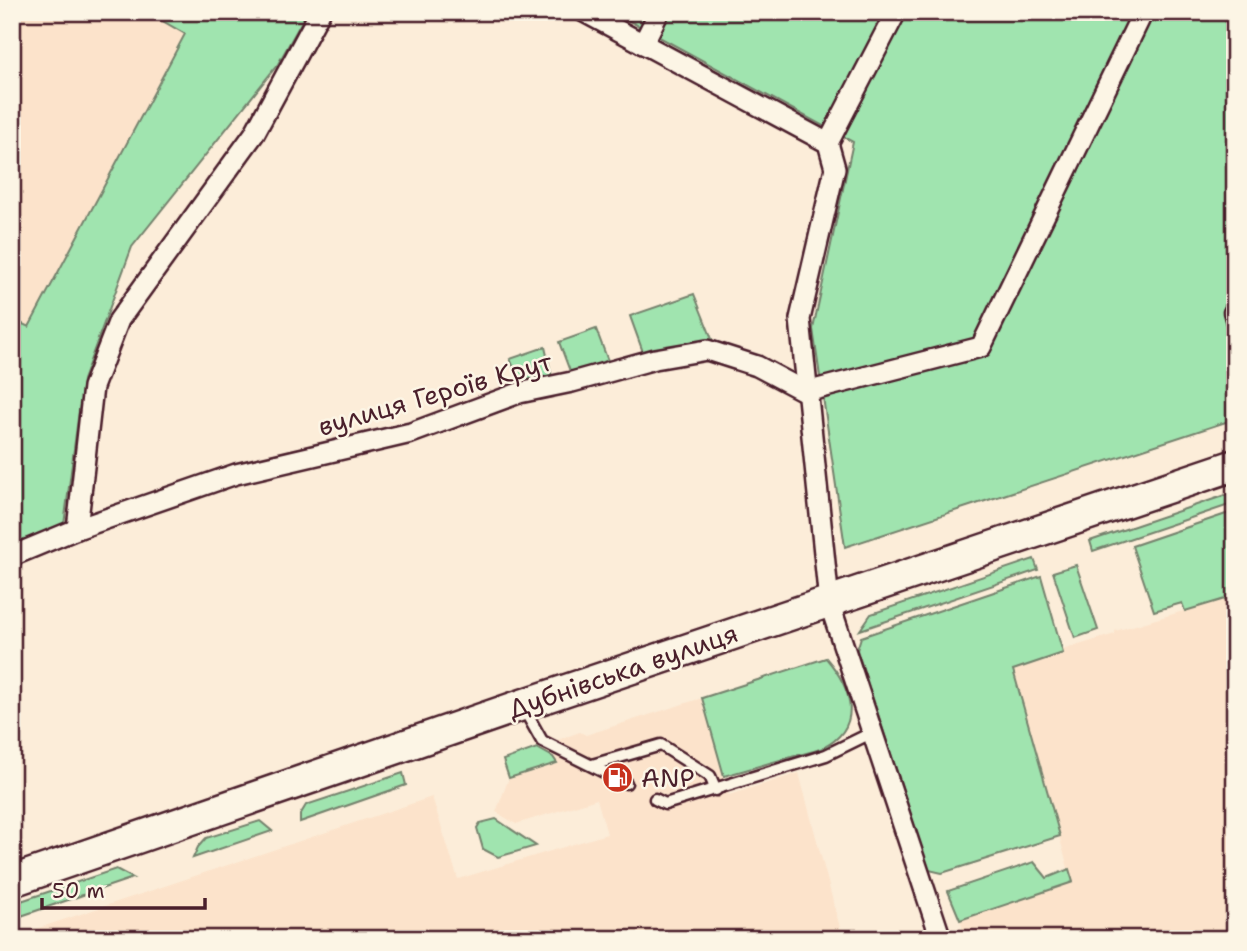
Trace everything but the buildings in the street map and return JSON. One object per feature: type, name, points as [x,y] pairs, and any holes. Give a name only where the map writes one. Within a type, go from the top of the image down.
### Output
[{"type":"main road","name":"Дубнівська вулиця","points":[[12,881],[522,705],[1235,465]]},
{"type":"street","points":[[77,529],[93,387],[119,320],[254,134],[320,12]]},
{"type":"street","points":[[584,12],[828,143]]},
{"type":"street","points":[[643,44],[659,12]]},
{"type":"street","points":[[896,12],[828,143],[835,168],[800,319],[829,602],[941,939]]},
{"type":"street","points":[[806,392],[981,347],[1143,12]]},
{"type":"street","name":"вулиця Героїв Крут","points":[[12,556],[77,529],[236,474],[411,433],[519,393],[572,382],[655,359],[708,350],[757,366],[806,392]]},
{"type":"lane","points":[[1235,300],[1229,312],[1235,333]]},
{"type":"lane","points":[[522,705],[542,741],[626,783]]},
{"type":"lane","points":[[655,799],[665,804],[716,790],[827,755],[871,733]]},
{"type":"lane","points":[[592,765],[661,745],[710,776],[716,790]]},
{"type":"shaded area","points":[[12,12],[147,12],[185,34],[28,328],[12,319]]},
{"type":"shaded area","points":[[1235,596],[1235,939],[966,939],[960,920],[1072,882],[1013,670],[1062,653],[1062,650],[1115,634],[1115,631]]},
{"type":"shaded area","points":[[702,698],[729,795],[799,773],[843,939],[12,939],[432,797],[458,879],[607,834],[597,799],[516,824],[496,812],[509,778],[503,760],[580,732],[586,735]]},
{"type":"green space","points":[[147,12],[307,12],[278,64],[132,247],[83,380],[64,525],[12,547],[12,319],[29,327],[185,34]]},
{"type":"green space","points":[[613,12],[1235,12],[1235,419],[845,547],[813,329],[853,142]]},
{"type":"green space","points":[[694,294],[712,339],[643,352],[630,316]]},
{"type":"green space","points":[[596,329],[608,361],[571,374],[559,342]]},
{"type":"green space","points":[[545,347],[552,377],[526,384],[520,381],[510,359]]},
{"type":"green space","points":[[1235,492],[1235,503],[1093,551],[1090,541]]},
{"type":"green space","points":[[1235,511],[1235,596],[1185,611],[1182,603],[1154,611],[1132,546]]},
{"type":"green space","points":[[1034,559],[1038,570],[860,630],[871,614]]},
{"type":"green space","points":[[1076,565],[1098,630],[1075,638],[1053,572]]},
{"type":"green space","points":[[1041,576],[1063,653],[1013,670],[1060,836],[942,873],[929,870],[857,650],[861,637]]},
{"type":"green space","points":[[826,658],[847,693],[850,706],[845,729],[823,748],[724,776],[702,698]]},
{"type":"green space","points":[[537,748],[553,757],[557,763],[509,778],[503,760]]},
{"type":"green space","points":[[403,773],[406,785],[300,822],[300,815],[306,805]]},
{"type":"green space","points":[[496,819],[536,846],[498,857],[483,849],[477,828],[480,823]]},
{"type":"green space","points":[[260,821],[272,831],[193,858],[206,838]]},
{"type":"green space","points":[[1034,862],[1047,878],[1069,869],[1073,882],[960,920],[948,891]]},
{"type":"green space","points":[[116,869],[133,878],[12,919],[12,904]]},
{"type":"place","name":"ANP","points":[[618,778]]}]
